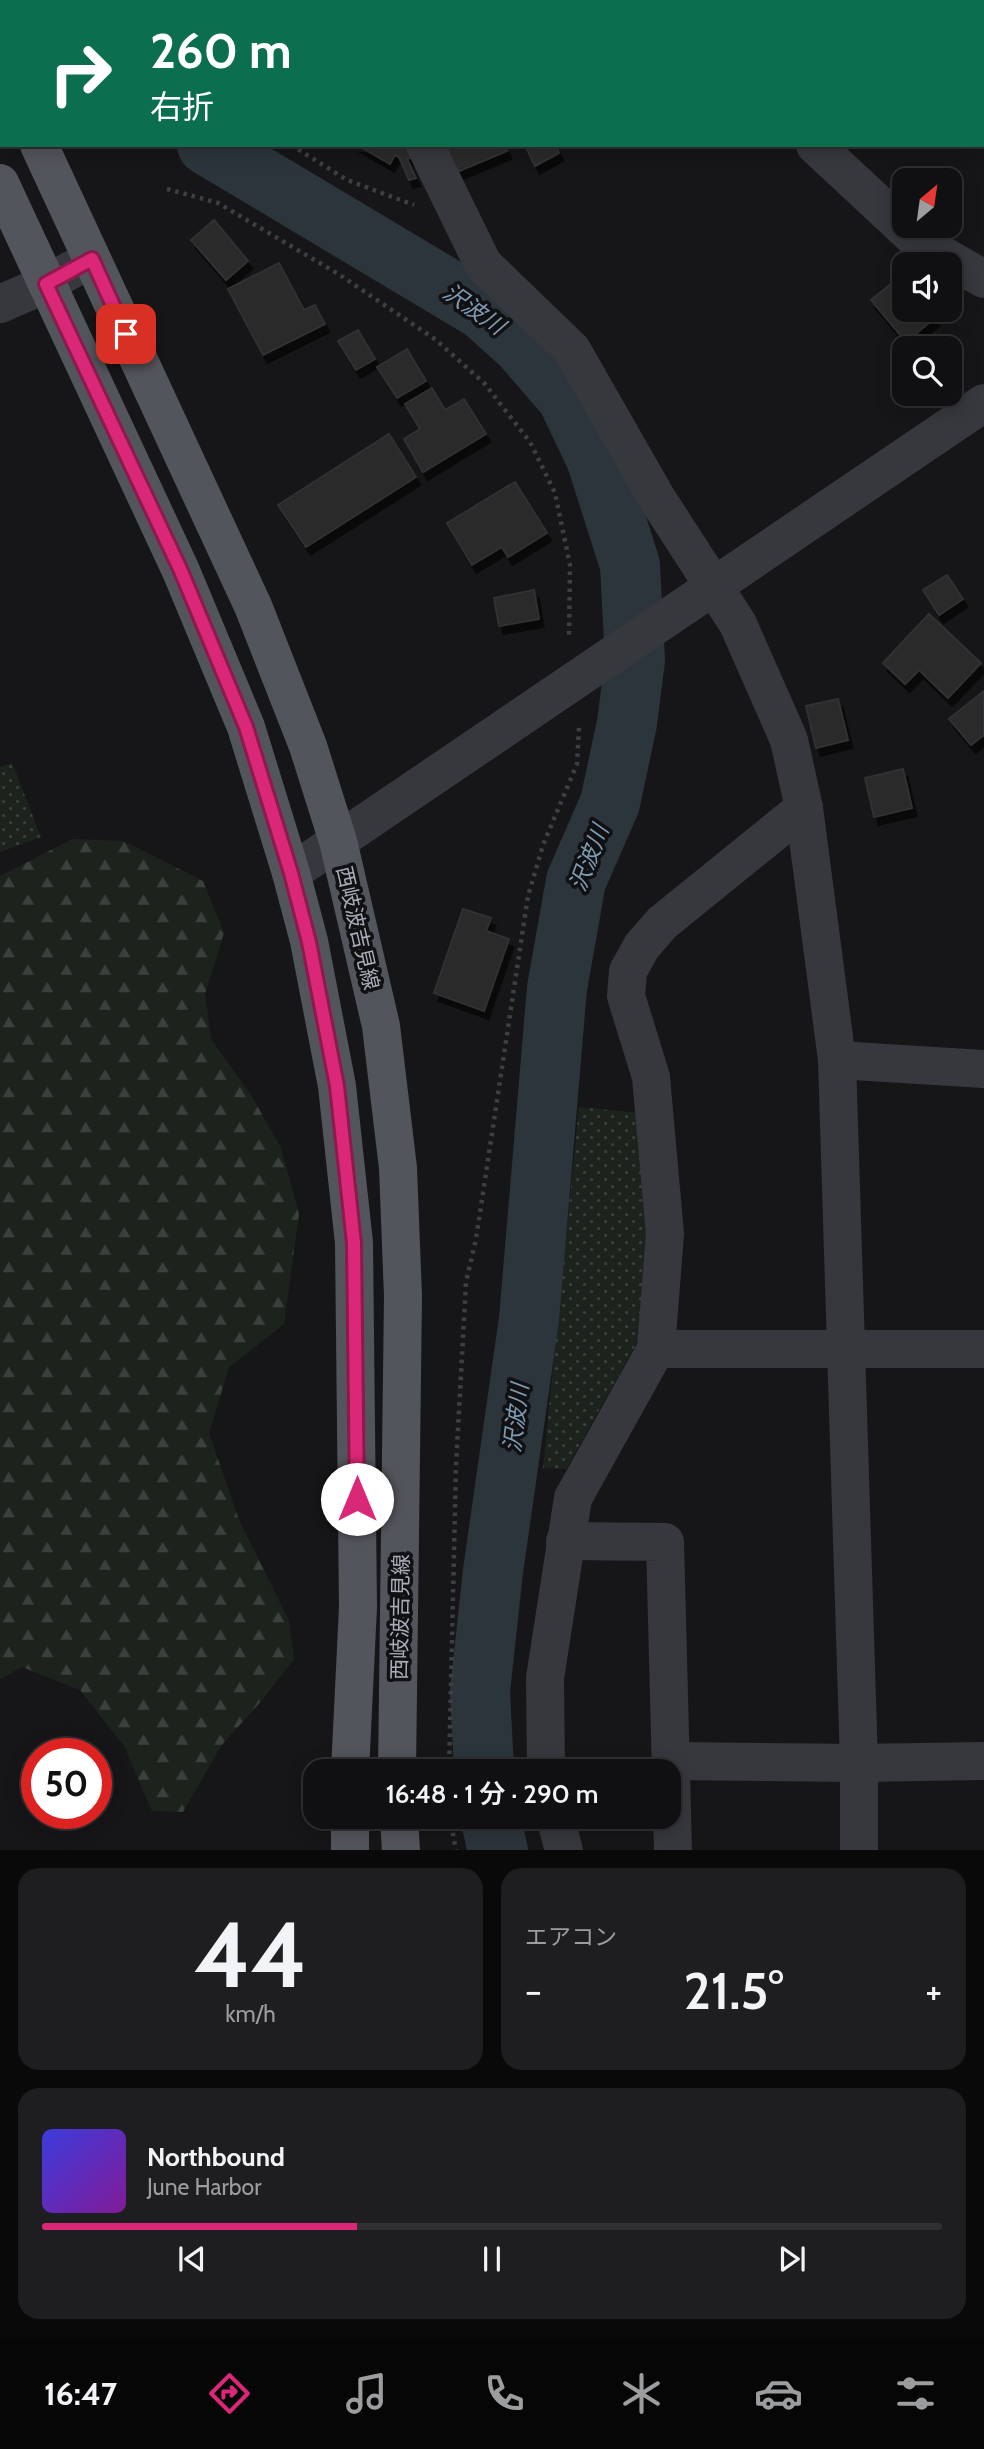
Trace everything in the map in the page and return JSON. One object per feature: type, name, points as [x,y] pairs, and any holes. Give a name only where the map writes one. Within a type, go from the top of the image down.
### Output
[{"type":"main road","name":"西岐波吉見線","points":[[40,147],[253,606],[311,754],[338,841],[381,1026],[398,1168],[403,1296],[397,1759]]},
{"type":"main road","name":"西岐波吉見線","points":[[0,183],[181,571],[246,727],[291,873],[309,942],[337,1086],[354,1243],[358,1607],[351,1759]]},
{"type":"main road","points":[[350,1829],[350,1850]]},
{"type":"main road","points":[[400,1829],[401,1850]]},
{"type":"street","points":[[426,147],[483,264],[572,350],[656,497],[738,624],[789,740],[804,808],[837,1060],[859,1763],[859,1850]]},
{"type":"street","points":[[818,147],[918,241],[984,279]]},
{"type":"street","points":[[0,304],[46,284],[92,259]]},
{"type":"street","points":[[291,873],[984,403]]},
{"type":"street","points":[[546,1759],[545,1678],[573,1498],[656,1349],[665,1234],[651,1077],[626,996],[628,971],[642,946],[662,923],[804,808]]},
{"type":"street","points":[[837,1060],[984,1069]]},
{"type":"street","points":[[656,1349],[984,1349]]},
{"type":"street","points":[[565,1541],[666,1542],[671,1759]]},
{"type":"street","points":[[681,1761],[984,1761]]},
{"type":"street","points":[[558,1829],[564,1850]]},
{"type":"street","points":[[673,1829],[673,1850]]},
{"type":"path","points":[[294,147],[347,180],[464,224]]},
{"type":"path","points":[[167,189],[218,203],[340,275],[436,340],[484,383],[530,442],[555,493],[570,565],[569,638]]},
{"type":"path","points":[[449,1759],[456,1466],[466,1282],[476,1239],[528,896],[543,845],[578,764],[579,727]]},
{"type":"path","points":[[452,1829],[456,1850]]},
{"type":"green space","points":[[12,763],[41,837],[0,852],[0,767]]},
{"type":"green space","points":[[73,839],[123,841],[203,881],[224,933],[205,994],[211,1039],[251,1095],[281,1148],[299,1214],[284,1324],[229,1367],[209,1433],[239,1520],[289,1621],[294,1659],[221,1746],[183,1812],[152,1811],[124,1746],[80,1690],[22,1667],[0,1679],[0,876]]},
{"type":"green space","points":[[579,1107],[640,1113],[649,1199],[639,1339],[566,1469],[543,1468]]},
{"type":"building","points":[[360,147],[408,147],[412,157],[407,159],[416,178],[409,180],[399,157],[395,155],[390,164]]},
{"type":"building","points":[[446,147],[506,147],[507,151],[457,172]]},
{"type":"building","points":[[526,147],[556,147],[559,153],[535,166]]},
{"type":"building","points":[[214,220],[248,261],[226,280],[191,240]]},
{"type":"building","points":[[279,263],[304,310],[315,305],[325,324],[263,355],[228,289]]},
{"type":"building","points":[[892,283],[892,322],[930,322],[913,336],[901,336],[871,300]]},
{"type":"building","points":[[358,330],[375,359],[356,370],[338,341]]},
{"type":"building","points":[[407,349],[426,381],[397,398],[377,367]]},
{"type":"building","points":[[432,388],[445,410],[464,399],[486,434],[423,472],[404,439],[420,429],[405,404]]},
{"type":"building","points":[[389,434],[416,477],[306,547],[278,505]]},
{"type":"building","points":[[515,482],[547,533],[508,557],[502,547],[472,565],[447,523]]},
{"type":"building","points":[[947,575],[963,599],[939,615],[923,590]]},
{"type":"building","points":[[534,590],[539,619],[499,626],[494,598]]},
{"type":"building","points":[[929,614],[981,663],[948,698],[919,670],[905,684],[883,663]]},
{"type":"building","points":[[984,691],[984,735],[971,745],[949,719]]},
{"type":"building","points":[[838,699],[848,740],[816,748],[806,706]]},
{"type":"building","points":[[903,769],[912,808],[874,817],[865,778]]},
{"type":"building","points":[[463,909],[491,918],[486,931],[509,939],[484,1011],[434,993]]},
{"type":"waterway","name":"沢波川","points":[[210,147],[483,310],[522,345],[567,397],[596,458],[630,565],[635,660],[627,723],[610,803],[576,881],[557,988],[529,1319],[493,1571],[480,1691],[483,1759]]},
{"type":"waterway","name":"沢波川","points":[[493,1829],[498,1850]]},
{"type":"route","points":[[126,334],[92,259],[46,284],[181,571],[246,727],[291,873],[309,942],[337,1086],[354,1243],[357,1499]]}]
